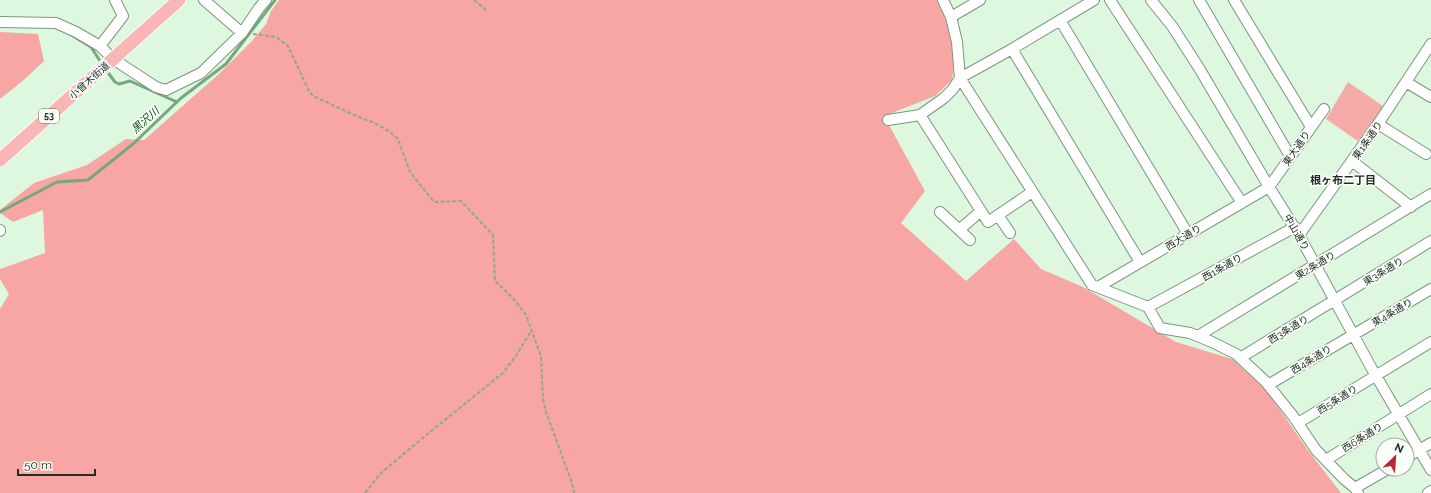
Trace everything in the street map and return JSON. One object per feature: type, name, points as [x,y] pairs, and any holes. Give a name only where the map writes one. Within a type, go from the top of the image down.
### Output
[{"type":"main road","name":"小曾木街道","points":[[0,160],[179,0]]},
{"type":"street","points":[[100,46],[123,16],[115,0]]},
{"type":"street","points":[[204,0],[242,33]]},
{"type":"street","points":[[0,22],[56,23],[76,32],[100,46],[111,61],[156,87],[166,90],[201,73],[242,33],[266,0]]},
{"type":"street","points":[[943,0],[952,17],[958,42],[960,78],[1092,285],[1148,308],[1160,328],[1190,333],[1236,354],[1268,385],[1298,423],[1316,450],[1357,491],[1377,477]]},
{"type":"street","points":[[952,17],[980,0]]},
{"type":"street","points":[[888,120],[920,115],[944,98],[953,89],[960,78],[1012,50],[1094,0]]},
{"type":"street","points":[[1110,0],[1242,202]]},
{"type":"street","name":"中山通り","points":[[1151,0],[1172,26],[1199,68],[1297,231],[1398,414],[1430,468]]},
{"type":"street","points":[[1199,0],[1290,156]]},
{"type":"street","points":[[1234,0],[1312,127]]},
{"type":"street","points":[[1060,20],[1188,234]]},
{"type":"street","name":"東1条通り","points":[[1297,231],[1352,161],[1431,44]]},
{"type":"street","points":[[1012,50],[1140,262]]},
{"type":"street","points":[[1406,82],[1431,98]]},
{"type":"street","name":"東大通り","points":[[1269,186],[1324,109]]},
{"type":"street","points":[[920,115],[988,222],[1032,192]]},
{"type":"street","points":[[1378,124],[1426,154]]},
{"type":"street","points":[[1352,161],[1411,206]]},
{"type":"street","name":"西大通り","points":[[1098,287],[1269,186]]},
{"type":"street","name":"東2条通り","points":[[1198,336],[1411,206],[1430,198]]},
{"type":"street","points":[[959,230],[981,211]]},
{"type":"street","points":[[940,212],[970,240]]},
{"type":"street","points":[[998,215],[1010,233]]},
{"type":"street","name":"西1条通り","points":[[1148,308],[1297,231]]},
{"type":"street","name":"東3条通り","points":[[1335,300],[1431,241]]},
{"type":"street","name":"東4条通り","points":[[1354,334],[1431,289]]},
{"type":"street","name":"西3条通り","points":[[1240,358],[1335,300]]},
{"type":"street","name":"西4条通り","points":[[1268,385],[1354,334]]},
{"type":"street","name":"西5条通り","points":[[1298,423],[1376,374],[1431,342]]},
{"type":"street","name":"西6条通り","points":[[1326,460],[1431,394]]},
{"type":"street","points":[[1415,452],[1431,443]]},
{"type":"path","points":[[474,0],[486,10]]},
{"type":"path","points":[[257,35],[276,37],[288,46],[309,91],[313,96],[360,118],[375,123],[398,139],[410,172],[434,202],[461,201],[493,235],[495,281],[513,298],[526,315],[541,356],[543,399],[546,412],[574,493]]},
{"type":"path","points":[[365,493],[381,473],[503,373],[516,356],[531,331]]},
{"type":"shaded area","points":[[279,0],[939,0],[948,27],[955,57],[952,80],[935,96],[884,116],[925,191],[901,223],[966,281],[1014,239],[1041,269],[1083,287],[1176,342],[1232,359],[1267,391],[1307,449],[1341,493],[0,493],[0,309],[9,294],[0,279],[0,269],[45,253],[43,210],[13,222],[0,213],[0,210],[34,183],[87,165],[126,139],[144,140],[220,73],[252,41],[266,24],[271,11]]},
{"type":"shaded area","points":[[0,32],[38,34],[44,61],[25,79],[0,99]]},
{"type":"shaded area","points":[[1348,82],[1383,106],[1359,142],[1326,119]]},
{"type":"waterway","name":"黒沢川","points":[[0,212],[57,182],[88,180],[133,144],[181,98],[226,64],[275,0]]},
{"type":"waterway","points":[[70,34],[91,47],[102,64]]},
{"type":"waterway","points":[[106,70],[115,82],[119,84],[130,81],[177,102]]},
{"type":"district","name":"根ヶ布二丁目","points":[[1343,180]]}]
